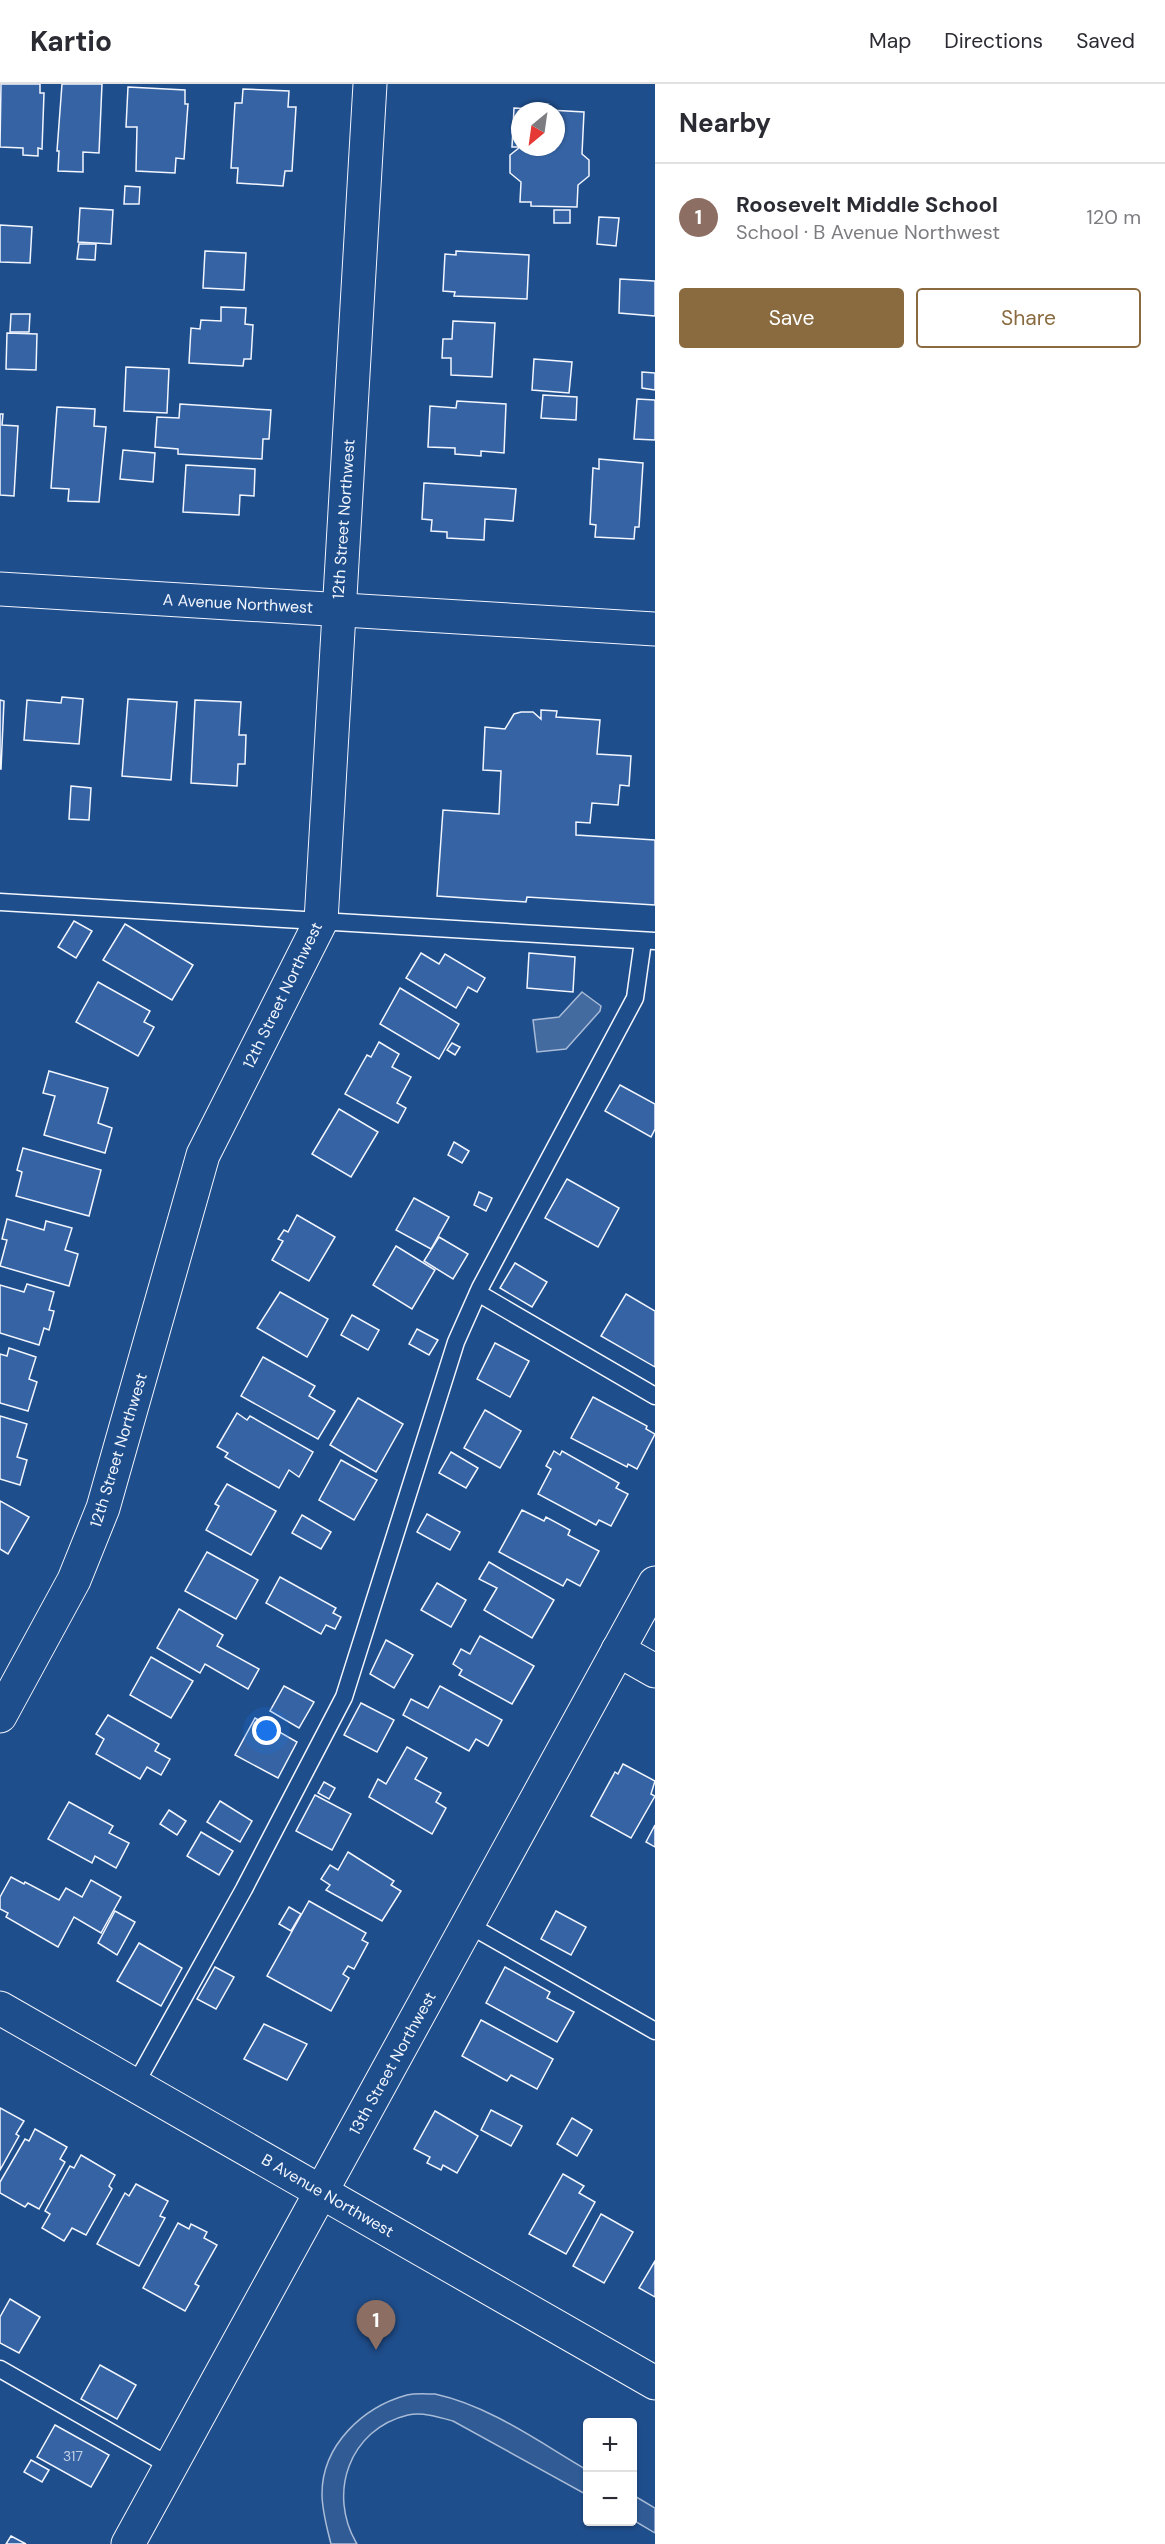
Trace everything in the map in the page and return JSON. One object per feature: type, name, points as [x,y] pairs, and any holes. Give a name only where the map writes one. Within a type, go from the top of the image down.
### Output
[{"type":"street","name":"12th Street Northwest","points":[[0,1716],[74,1580],[103,1508],[203,1155],[321,921],[337,609],[370,84]]},
{"type":"street","name":"A Avenue Northwest","points":[[0,589],[655,629]]},
{"type":"street","name":"13th Street Northwest","points":[[132,2543],[170,2466],[469,1925],[655,1582]]},
{"type":"street","points":[[618,1650],[655,1671]]},
{"type":"street","name":"B Avenue Northwest","points":[[0,2008],[655,2383]]},
{"type":"lane","points":[[0,902],[649,941],[635,998],[478,1293],[456,1342],[344,1697],[244,1889],[135,2085]]},
{"type":"lane","points":[[478,1293],[655,1396]]},
{"type":"lane","points":[[469,1925],[655,2031]]},
{"type":"lane","points":[[0,2369],[170,2466]]},
{"type":"shaded area","points":[[582,992],[601,1006],[600,1011],[566,1049],[537,1052],[533,1020],[559,1017]]},
{"type":"shaded area","points":[[435,2394],[475,2407],[532,2437],[583,2468],[583,2493],[453,2421],[425,2415],[408,2415],[388,2423],[371,2434],[358,2449],[349,2466],[344,2485],[344,2505],[348,2525],[357,2544],[331,2544],[322,2494],[324,2476],[337,2444],[361,2419],[375,2409],[407,2395]]},
{"type":"shaded area","points":[[637,2497],[655,2508],[655,2533],[637,2522]]},
{"type":"building","points":[[1,84],[40,84],[40,93],[44,93],[42,149],[38,148],[38,156],[23,155],[23,148],[0,147]]},
{"type":"building","points":[[62,84],[102,84],[99,153],[83,152],[83,172],[58,171],[59,151],[57,151]]},
{"type":"building","points":[[128,87],[185,90],[185,104],[188,104],[184,159],[176,158],[175,173],[136,171],[137,127],[126,127]]},
{"type":"building","points":[[243,89],[289,91],[288,107],[296,107],[292,171],[285,171],[283,186],[237,183],[238,168],[231,168],[235,103],[242,103]]},
{"type":"building","points":[[565,111],[584,112],[582,154],[589,160],[589,176],[578,185],[577,207],[531,206],[531,202],[520,202],[521,182],[510,173],[510,155],[565,156]]},
{"type":"building","points":[[125,186],[140,187],[139,204],[124,204]]},
{"type":"building","points":[[80,208],[113,210],[111,244],[78,242]]},
{"type":"building","points":[[554,210],[570,210],[570,223],[554,223]]},
{"type":"building","points":[[599,217],[619,218],[616,246],[597,244]]},
{"type":"building","points":[[0,225],[32,227],[30,263],[0,262]]},
{"type":"building","points":[[79,244],[96,244],[95,260],[77,259]]},
{"type":"building","points":[[205,251],[246,253],[244,290],[203,288]]},
{"type":"building","points":[[456,251],[529,255],[527,299],[454,296],[455,292],[443,291],[445,254],[456,255]]},
{"type":"building","points":[[620,279],[655,281],[655,316],[619,313]]},
{"type":"building","points":[[221,307],[246,308],[245,324],[253,325],[251,359],[244,359],[243,366],[189,363],[191,328],[200,329],[201,320],[221,321]]},
{"type":"building","points":[[11,314],[30,314],[29,332],[10,332]]},
{"type":"building","points":[[453,321],[495,323],[492,377],[451,375],[451,358],[442,358],[443,339],[452,339]]},
{"type":"building","points":[[7,333],[37,334],[36,370],[6,369]]},
{"type":"building","points":[[534,359],[572,362],[569,393],[532,390]]},
{"type":"building","points":[[126,367],[169,369],[167,413],[124,411]]},
{"type":"building","points":[[642,372],[655,373],[655,390],[642,388]]},
{"type":"building","points":[[543,395],[577,397],[576,420],[541,418]]},
{"type":"building","points":[[637,399],[655,400],[655,440],[634,439]]},
{"type":"building","points":[[457,401],[506,404],[504,453],[481,451],[481,456],[455,454],[455,448],[428,447],[430,406],[456,408]]},
{"type":"building","points":[[180,404],[271,410],[269,439],[263,439],[262,459],[178,454],[178,449],[155,447],[157,417],[179,418]]},
{"type":"building","points":[[57,407],[95,409],[94,426],[106,427],[99,502],[68,501],[69,489],[51,488]]},
{"type":"building","points":[[0,414],[3,414],[2,425],[18,426],[14,496],[0,495]]},
{"type":"building","points":[[123,450],[155,453],[153,482],[120,479]]},
{"type":"building","points":[[599,459],[643,463],[639,527],[635,527],[634,539],[595,537],[596,525],[590,524],[593,468],[599,469]]},
{"type":"building","points":[[186,465],[255,469],[254,496],[240,495],[239,515],[183,512]]},
{"type":"building","points":[[424,483],[516,489],[513,521],[485,519],[484,540],[447,538],[447,532],[431,531],[432,520],[422,519]]},
{"type":"building","points":[[62,697],[83,699],[79,744],[24,740],[27,700],[61,703]]},
{"type":"building","points":[[128,699],[177,702],[171,780],[122,776]]},
{"type":"building","points":[[0,700],[4,701],[1,769],[0,769]]},
{"type":"building","points":[[195,700],[241,702],[239,735],[246,735],[245,764],[238,764],[237,786],[191,783]]},
{"type":"building","points":[[541,710],[557,711],[556,717],[600,720],[597,754],[631,756],[629,786],[620,785],[618,805],[592,803],[590,823],[576,822],[576,835],[655,840],[655,905],[527,897],[526,902],[437,896],[443,810],[499,814],[501,771],[483,770],[485,727],[505,729],[514,714],[521,712],[533,712],[541,719]]},
{"type":"building","points":[[71,786],[91,788],[89,820],[69,819]]},
{"type":"building","points":[[74,921],[92,931],[76,958],[58,947]]},
{"type":"building","points":[[125,924],[193,965],[172,1000],[103,960]]},
{"type":"building","points":[[421,953],[439,964],[445,954],[485,978],[477,992],[468,987],[456,1008],[406,978]]},
{"type":"building","points":[[529,953],[575,957],[573,992],[527,988]]},
{"type":"building","points":[[98,982],[150,1011],[144,1022],[154,1027],[138,1056],[76,1022]]},
{"type":"building","points":[[400,988],[459,1024],[439,1059],[380,1024]]},
{"type":"building","points":[[379,1042],[399,1054],[392,1067],[411,1077],[397,1103],[406,1108],[398,1123],[345,1094],[367,1055],[371,1057]]},
{"type":"building","points":[[452,1043],[460,1047],[455,1055],[447,1050]]},
{"type":"building","points":[[49,1071],[108,1088],[98,1123],[112,1128],[105,1153],[44,1135],[55,1096],[43,1093]]},
{"type":"building","points":[[620,1085],[655,1104],[655,1129],[651,1137],[605,1111]]},
{"type":"building","points":[[339,1109],[378,1132],[351,1177],[312,1154]]},
{"type":"building","points":[[454,1142],[469,1151],[462,1163],[448,1155]]},
{"type":"building","points":[[23,1148],[101,1170],[89,1216],[16,1196],[22,1172],[17,1170]]},
{"type":"building","points":[[567,1179],[619,1208],[598,1247],[545,1218]]},
{"type":"building","points":[[479,1192],[492,1198],[486,1211],[474,1205]]},
{"type":"building","points":[[414,1198],[449,1217],[431,1249],[396,1230]]},
{"type":"building","points":[[297,1215],[335,1237],[309,1281],[272,1260],[283,1241],[278,1239],[284,1230],[288,1232]]},
{"type":"building","points":[[7,1219],[44,1230],[46,1221],[72,1228],[65,1250],[78,1254],[69,1286],[0,1266],[7,1240],[2,1239]]},
{"type":"building","points":[[439,1237],[468,1254],[453,1279],[424,1261]]},
{"type":"building","points":[[396,1246],[435,1270],[412,1309],[373,1285]]},
{"type":"building","points":[[515,1263],[547,1282],[532,1307],[500,1288]]},
{"type":"building","points":[[27,1284],[54,1292],[49,1310],[54,1311],[49,1330],[44,1328],[39,1345],[0,1333],[0,1285],[24,1292]]},
{"type":"building","points":[[280,1292],[328,1319],[307,1357],[257,1328]]},
{"type":"building","points":[[626,1294],[655,1311],[655,1367],[601,1336]]},
{"type":"building","points":[[352,1315],[379,1330],[368,1350],[341,1335]]},
{"type":"building","points":[[417,1329],[438,1340],[429,1355],[409,1344]]},
{"type":"building","points":[[495,1343],[529,1361],[510,1397],[477,1379]]},
{"type":"building","points":[[9,1348],[36,1357],[29,1379],[37,1382],[28,1411],[0,1403],[0,1354],[7,1356]]},
{"type":"building","points":[[263,1357],[315,1386],[309,1396],[335,1411],[318,1439],[241,1396]]},
{"type":"building","points":[[593,1397],[647,1426],[646,1429],[655,1434],[637,1469],[628,1464],[627,1467],[571,1438]]},
{"type":"building","points":[[358,1398],[403,1424],[376,1472],[330,1445]]},
{"type":"building","points":[[485,1410],[521,1431],[500,1468],[464,1448]]},
{"type":"building","points":[[237,1413],[247,1420],[250,1416],[313,1452],[299,1477],[289,1470],[279,1488],[225,1457],[228,1453],[217,1447]]},
{"type":"building","points":[[0,1416],[27,1424],[17,1457],[27,1460],[20,1485],[0,1479]]},
{"type":"building","points":[[554,1451],[560,1455],[562,1451],[619,1483],[616,1488],[628,1494],[611,1526],[599,1520],[596,1525],[538,1494],[551,1469],[546,1466]]},
{"type":"building","points":[[451,1452],[478,1468],[466,1488],[439,1473]]},
{"type":"building","points":[[341,1460],[377,1480],[354,1520],[319,1500]]},
{"type":"building","points":[[227,1484],[276,1511],[251,1555],[206,1530],[219,1506],[215,1504]]},
{"type":"building","points":[[0,1501],[29,1517],[8,1554],[0,1549]]},
{"type":"building","points":[[522,1510],[544,1521],[546,1517],[570,1530],[568,1535],[599,1551],[580,1586],[567,1579],[563,1586],[499,1552]]},
{"type":"building","points":[[427,1514],[460,1532],[450,1550],[417,1532]]},
{"type":"building","points":[[302,1515],[331,1532],[321,1549],[292,1533]]},
{"type":"building","points":[[207,1552],[258,1580],[236,1619],[185,1591]]},
{"type":"building","points":[[489,1562],[554,1600],[532,1638],[484,1610],[497,1588],[479,1579]]},
{"type":"building","points":[[280,1577],[336,1608],[333,1613],[341,1617],[335,1629],[326,1625],[321,1634],[266,1603]]},
{"type":"building","points":[[437,1583],[466,1600],[451,1627],[421,1610]]},
{"type":"building","points":[[179,1609],[223,1635],[217,1646],[259,1669],[248,1689],[205,1664],[200,1673],[157,1648]]},
{"type":"building","points":[[480,1636],[534,1666],[512,1704],[459,1675],[462,1670],[453,1664],[461,1649],[470,1654]]},
{"type":"building","points":[[386,1640],[413,1655],[394,1688],[370,1674]]},
{"type":"building","points":[[151,1657],[193,1681],[171,1718],[130,1695]]},
{"type":"building","points":[[284,1686],[314,1702],[299,1728],[270,1711]]},
{"type":"building","points":[[440,1686],[502,1720],[488,1746],[476,1739],[469,1751],[403,1715],[411,1699],[428,1708]]},
{"type":"building","points":[[361,1703],[394,1720],[377,1752],[344,1735]]},
{"type":"building","points":[[108,1715],[159,1744],[155,1751],[170,1759],[161,1775],[147,1767],[140,1779],[96,1754],[104,1739],[96,1734]]},
{"type":"building","points":[[255,1718],[297,1742],[278,1778],[235,1755]]},
{"type":"building","points":[[407,1747],[427,1758],[415,1779],[441,1793],[436,1802],[446,1808],[432,1834],[369,1797],[378,1779],[386,1784]]},
{"type":"building","points":[[623,1764],[655,1781],[651,1794],[655,1796],[631,1838],[591,1816],[615,1772],[618,1774]]},
{"type":"building","points":[[324,1782],[335,1788],[329,1799],[318,1793]]},
{"type":"building","points":[[315,1795],[351,1814],[332,1850],[296,1831]]},
{"type":"building","points":[[220,1801],[252,1821],[240,1842],[207,1822]]},
{"type":"building","points":[[69,1802],[113,1826],[109,1833],[129,1843],[116,1868],[95,1856],[92,1863],[48,1839]]},
{"type":"building","points":[[169,1810],[186,1821],[177,1835],[160,1824]]},
{"type":"building","points":[[655,1825],[655,1847],[646,1842]]},
{"type":"building","points":[[201,1832],[233,1851],[219,1875],[187,1856]]},
{"type":"building","points":[[348,1852],[394,1881],[391,1885],[401,1891],[382,1921],[326,1890],[330,1885],[321,1879],[330,1865],[338,1870]]},
{"type":"building","points":[[11,1877],[59,1900],[66,1888],[82,1897],[91,1880],[121,1897],[101,1933],[74,1917],[58,1947],[6,1917],[8,1913],[0,1909],[0,1897]]},
{"type":"building","points":[[309,1901],[366,1933],[362,1940],[368,1943],[354,1969],[348,1966],[343,1974],[349,1978],[331,2011],[267,1976]]},
{"type":"building","points":[[289,1907],[301,1914],[291,1931],[279,1924]]},
{"type":"building","points":[[115,1911],[135,1922],[117,1955],[98,1943]]},
{"type":"building","points":[[556,1911],[586,1927],[571,1955],[541,1939]]},
{"type":"building","points":[[139,1943],[182,1968],[161,2006],[117,1981]]},
{"type":"building","points":[[215,1967],[234,1977],[216,2009],[197,1999]]},
{"type":"building","points":[[505,1967],[550,1992],[547,1998],[574,2012],[557,2042],[486,2003]]},
{"type":"building","points":[[481,2020],[553,2059],[537,2089],[511,2075],[507,2081],[462,2056]]},
{"type":"building","points":[[264,2024],[307,2044],[287,2080],[244,2059]]},
{"type":"building","points":[[0,2108],[24,2121],[16,2134],[19,2136],[0,2170]]},
{"type":"building","points":[[491,2110],[522,2126],[511,2146],[481,2130]]},
{"type":"building","points":[[435,2111],[478,2136],[457,2173],[443,2165],[441,2170],[427,2163],[430,2157],[414,2149]]},
{"type":"building","points":[[572,2118],[592,2130],[577,2156],[557,2144]]},
{"type":"building","points":[[35,2129],[67,2147],[60,2159],[65,2162],[39,2209],[28,2203],[25,2207],[0,2193],[0,2182],[25,2139],[29,2141]]},
{"type":"building","points":[[81,2155],[115,2175],[109,2186],[112,2189],[86,2235],[72,2228],[64,2241],[42,2228],[50,2214],[45,2211],[70,2166],[74,2168]]},
{"type":"building","points":[[563,2174],[584,2186],[579,2193],[595,2202],[566,2254],[529,2234]]},
{"type":"building","points":[[136,2184],[168,2201],[160,2216],[165,2218],[139,2266],[97,2244],[125,2193],[129,2196]]},
{"type":"building","points":[[601,2214],[633,2232],[604,2283],[573,2266]]},
{"type":"building","points":[[178,2223],[189,2229],[191,2224],[207,2232],[204,2238],[217,2245],[195,2284],[199,2286],[185,2311],[143,2288]]},
{"type":"building","points":[[655,2261],[655,2297],[639,2288]]},
{"type":"building","points":[[10,2299],[40,2317],[19,2353],[0,2343],[0,2317]]},
{"type":"building","points":[[100,2365],[136,2385],[117,2419],[81,2399]]},
{"type":"building","points":[[55,2425],[109,2455],[91,2487],[37,2457]]},
{"type":"building","points":[[31,2460],[49,2470],[42,2482],[24,2472]]},
{"type":"building","points":[[11,2536],[26,2544],[6,2544]]},
{"type":"place","name":"Roosevelt Middle School","points":[[376,2350]]}]
